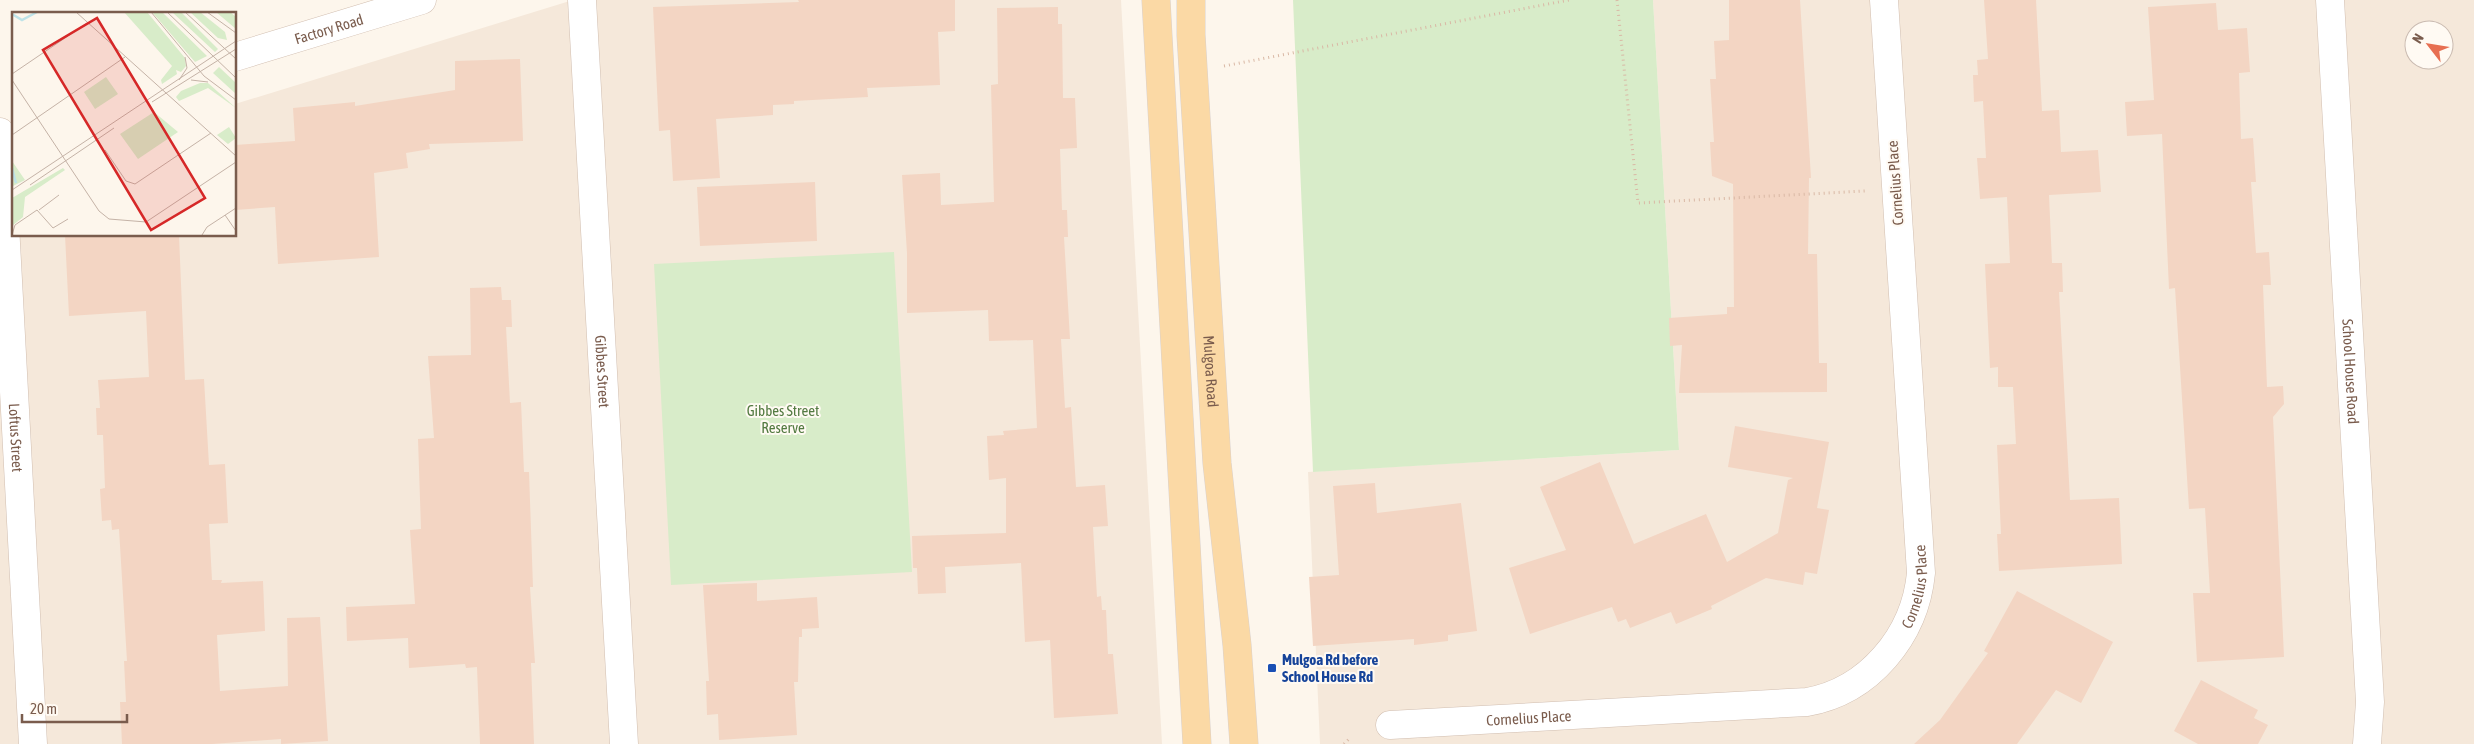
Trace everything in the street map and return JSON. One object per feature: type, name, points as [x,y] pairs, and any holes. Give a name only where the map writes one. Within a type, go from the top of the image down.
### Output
[{"type":"main road","points":[[1156,0],[1197,744]]},
{"type":"main road","name":"Mulgoa Road","points":[[1191,0],[1191,35],[1217,463],[1237,645],[1244,744]]},
{"type":"street","name":"Factory Road","points":[[236,57],[422,0]]},
{"type":"street","name":"Gibbes Street","points":[[582,0],[624,744]]},
{"type":"street","name":"Cornelius Place","points":[[1390,725],[1807,702],[1839,693],[1857,683],[1872,670],[1903,633],[1919,596],[1921,573],[1884,0]]},
{"type":"street","name":"School House Road","points":[[2330,0],[2370,702],[2367,744]]},
{"type":"street","points":[[0,130],[12,126]]},
{"type":"street","name":"Loftus Street","points":[[0,130],[33,744]]},
{"type":"path","points":[[1222,66],[1569,0]]},
{"type":"path","points":[[1617,0],[1638,203],[1895,189]]},
{"type":"path","points":[[1344,744],[1349,739]]},
{"type":"shaded area","points":[[573,0],[1121,0],[1162,744],[0,744],[0,177],[12,227],[12,236],[236,236],[236,104]]},
{"type":"shaded area","points":[[1653,0],[2474,0],[2474,744],[1320,744],[1308,472],[1679,450]]},
{"type":"green space","points":[[1293,0],[1653,0],[1679,450],[1313,472]]},
{"type":"green space","name":"Gibbes Street Reserve","points":[[894,252],[912,572],[671,585],[654,264]]},
{"type":"building","points":[[798,0],[955,0],[955,31],[938,32],[940,85],[867,88],[868,97],[794,101],[794,104],[773,105],[773,115],[716,119],[720,178],[673,181],[670,130],[659,131],[653,7],[799,2]]},
{"type":"building","points":[[1729,0],[1800,0],[1811,178],[1809,178],[1808,254],[1817,254],[1819,363],[1827,363],[1827,392],[1679,393],[1682,345],[1670,346],[1669,318],[1727,314],[1727,307],[1734,307],[1733,184],[1712,176],[1710,142],[1714,142],[1710,79],[1716,79],[1714,41],[1729,40]]},
{"type":"building","points":[[1984,0],[2036,0],[2042,111],[2059,110],[2061,152],[2098,150],[2101,192],[2049,195],[2052,263],[2062,263],[2063,292],[2059,292],[2070,500],[2119,498],[2122,564],[1999,571],[1997,534],[2001,534],[1997,445],[2016,444],[2013,387],[1998,387],[1998,367],[1990,368],[1985,264],[2010,263],[2007,197],[1980,199],[1977,158],[1986,158],[1983,101],[1974,102],[1973,75],[1978,75],[1977,60],[1988,59]]},
{"type":"building","points":[[2216,3],[2218,30],[2247,28],[2250,72],[2239,73],[2241,139],[2253,138],[2256,182],[2251,182],[2256,253],[2269,252],[2271,285],[2263,285],[2267,387],[2283,386],[2284,404],[2273,417],[2284,657],[2197,662],[2193,593],[2210,593],[2205,508],[2189,509],[2175,288],[2169,289],[2162,134],[2127,136],[2125,102],[2154,100],[2148,7]]},
{"type":"building","points":[[1058,7],[1058,24],[1062,24],[1063,98],[1075,98],[1077,148],[1060,149],[1062,210],[1067,210],[1068,237],[1064,237],[1070,339],[1061,339],[1065,408],[1071,407],[1076,487],[1105,485],[1108,526],[1093,527],[1097,597],[1101,596],[1102,610],[1106,610],[1108,654],[1113,654],[1118,714],[1054,718],[1050,640],[1025,642],[1021,563],[945,567],[946,593],[918,594],[917,568],[913,568],[912,536],[1006,533],[1006,478],[989,480],[987,436],[1004,435],[1003,431],[1037,428],[1033,340],[989,341],[988,310],[907,313],[907,253],[902,175],[940,173],[941,205],[994,202],[991,85],[998,84],[997,8]]},
{"type":"building","points":[[520,59],[523,141],[429,144],[430,149],[406,153],[408,168],[374,173],[379,257],[278,264],[275,207],[236,210],[236,145],[295,141],[293,108],[355,102],[355,106],[455,90],[455,61]]},
{"type":"building","points":[[815,182],[817,241],[700,246],[697,187]]},
{"type":"building","points":[[65,236],[179,236],[185,380],[204,379],[209,465],[225,464],[228,523],[209,524],[212,580],[222,580],[221,583],[263,581],[265,631],[217,635],[220,691],[288,686],[287,618],[320,617],[328,741],[281,744],[281,739],[212,744],[122,744],[120,702],[126,702],[124,661],[127,661],[119,529],[112,530],[111,520],[102,521],[100,489],[105,488],[103,435],[97,435],[96,408],[100,408],[98,380],[149,377],[146,311],[69,316]]},
{"type":"building","points":[[501,287],[502,300],[511,300],[512,327],[506,327],[510,403],[521,402],[524,472],[529,472],[533,587],[530,587],[535,663],[531,663],[534,744],[480,744],[477,667],[466,668],[465,664],[409,668],[408,638],[347,641],[346,607],[415,604],[410,530],[421,529],[418,439],[434,438],[428,356],[471,355],[470,288]]},
{"type":"building","points":[[1735,426],[1829,442],[1817,508],[1829,510],[1817,574],[1805,572],[1803,585],[1766,578],[1711,606],[1712,609],[1676,624],[1671,612],[1630,628],[1626,619],[1618,622],[1612,607],[1530,634],[1509,568],[1566,550],[1540,487],[1600,462],[1634,544],[1706,514],[1727,562],[1778,533],[1788,480],[1793,478],[1728,467]]},
{"type":"building","points":[[1375,483],[1377,513],[1461,503],[1477,631],[1448,635],[1448,641],[1414,645],[1414,639],[1313,646],[1309,577],[1339,575],[1333,486]]},
{"type":"building","points":[[757,583],[757,601],[817,597],[819,628],[802,629],[802,637],[799,637],[798,682],[794,682],[797,735],[719,740],[718,714],[707,715],[706,681],[709,681],[703,585]]},
{"type":"building","points":[[2017,591],[2113,642],[2081,703],[2056,690],[2017,744],[1914,744],[1940,720],[1988,653],[1984,651]]},
{"type":"building","points":[[2201,680],[2258,710],[2254,718],[2268,725],[2258,744],[2198,744],[2174,731]]},
{"type":"place","name":"Mulgoa Rd before School House Rd","points":[[1272,668]]}]
